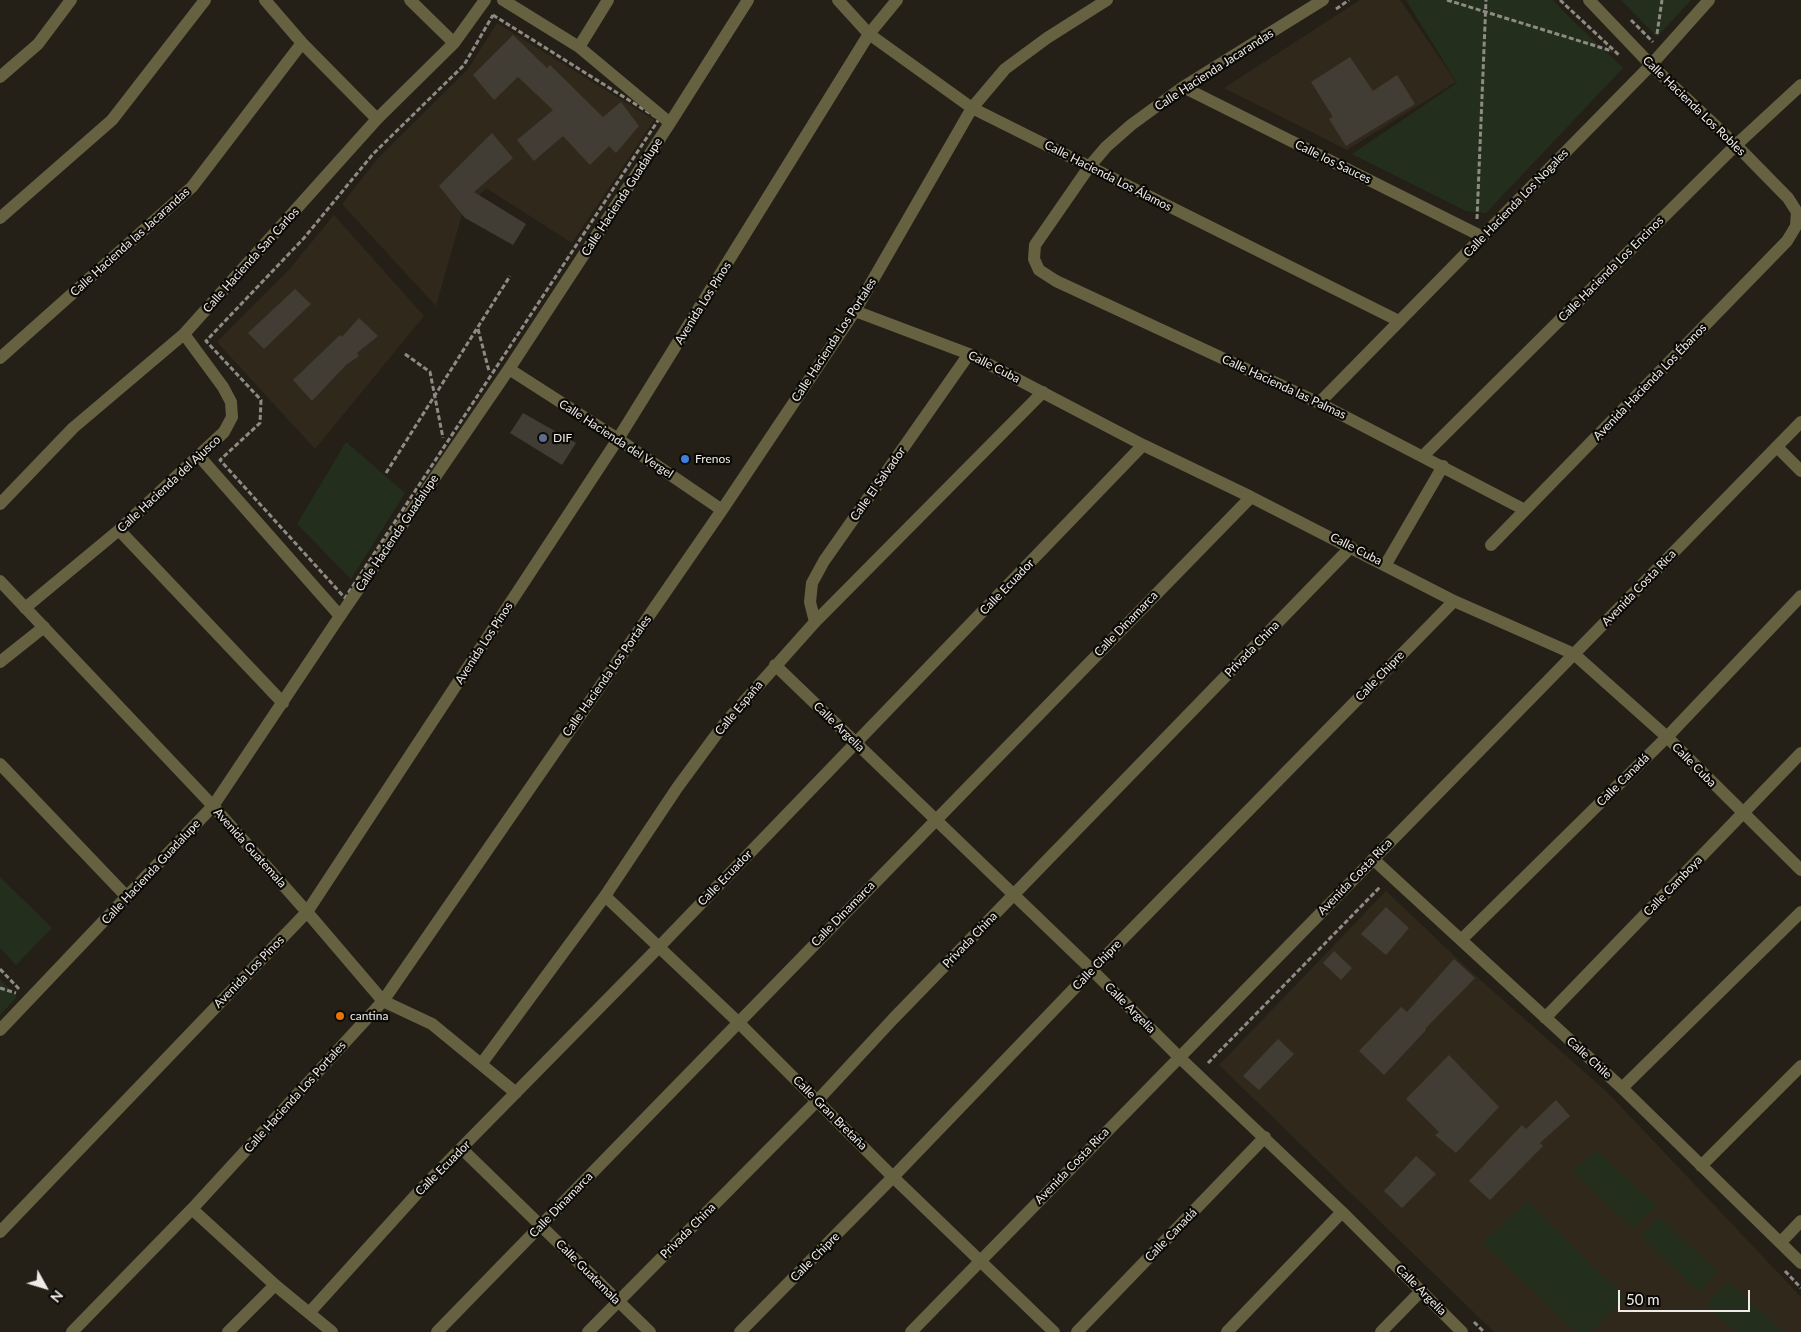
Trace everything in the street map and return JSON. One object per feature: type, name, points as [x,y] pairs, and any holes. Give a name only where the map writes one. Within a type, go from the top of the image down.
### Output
[{"type":"street","points":[[0,77],[38,44],[71,0]]},
{"type":"street","points":[[0,218],[112,120],[205,0]]},
{"type":"street","points":[[265,0],[302,43],[376,119]]},
{"type":"street","points":[[410,0],[454,43]]},
{"type":"street","name":"Calle Hacienda San Carlos","points":[[0,504],[73,428],[184,334],[376,119],[454,43],[485,0]]},
{"type":"street","points":[[503,0],[578,47],[670,123]]},
{"type":"street","points":[[578,47],[608,0]]},
{"type":"street","name":"Calle Hacienda Guadalupe","points":[[0,1030],[213,806],[509,369],[748,0]]},
{"type":"street","name":"Calle Hacienda Los Álamos","points":[[838,0],[870,34],[972,108],[1399,321]]},
{"type":"street","name":"Avenida Los Pinos","points":[[0,1232],[307,912],[618,439],[870,34],[898,0]]},
{"type":"street","name":"Calle Hacienda Los Portales","points":[[72,1332],[192,1210],[383,1001],[722,510],[855,311],[972,108],[1005,69],[1047,38],[1107,0]]},
{"type":"street","name":"Calle Hacienda Jacarandas","points":[[1039,270],[1034,259],[1035,245],[1089,167],[1106,148],[1131,125],[1183,87],[1323,0]]},
{"type":"street","name":"Calle Hacienda Los Robles","points":[[1589,0],[1651,65],[1788,198],[1797,212]]},
{"type":"street","name":"Calle Hacienda Los Nogales","points":[[1319,403],[1651,65],[1709,0]]},
{"type":"street","name":"Calle Hacienda las Jacarandas","points":[[0,358],[192,187],[302,43]]},
{"type":"street","name":"Calle Hacienda Los Encinos","points":[[1423,456],[1736,146],[1801,85]]},
{"type":"street","name":"Calle los Sauces","points":[[1183,87],[1483,236]]},
{"type":"street","name":"Avenida Hacienda Los Ébanos","points":[[1491,545],[1787,241],[1796,226],[1797,212]]},
{"type":"street","name":"Calle Hacienda las Palmas","points":[[1039,270],[1056,280],[1319,403],[1526,510]]},
{"type":"street","name":"Calle Cuba","points":[[855,311],[969,354],[1143,445],[1251,496],[1386,564],[1454,601],[1574,654],[1666,737],[1801,870]]},
{"type":"street","name":"Calle Hacienda del Ajusco","points":[[25,608],[119,530],[224,432],[232,417],[230,402],[223,386],[184,334]]},
{"type":"street","name":"Calle El Salvador","points":[[815,622],[810,602],[812,583],[824,561],[969,354]]},
{"type":"street","name":"Calle Hacienda del Vergel","points":[[509,369],[618,439],[722,510]]},
{"type":"street","name":"Calle España","points":[[482,1063],[605,896],[677,788],[724,724],[815,622],[1043,392]]},
{"type":"street","name":"Avenida Costa Rica","points":[[911,1332],[1801,422]]},
{"type":"street","name":"Calle Ecuador","points":[[309,1312],[423,1187],[659,947],[1143,445]]},
{"type":"street","points":[[1777,447],[1801,471]]},
{"type":"street","points":[[199,456],[340,616]]},
{"type":"street","points":[[1386,564],[1442,466]]},
{"type":"street","name":"Calle Dinamarca","points":[[436,1332],[1251,496]]},
{"type":"street","points":[[119,530],[282,703]]},
{"type":"street","name":"Privada China","points":[[588,1332],[817,1101],[1013,895],[1351,547]]},
{"type":"street","name":"Avenida Guatemala","points":[[0,581],[213,806],[383,1001],[432,1024],[482,1063],[516,1093]]},
{"type":"street","name":"Calle Canadá","points":[[1462,939],[1666,737],[1801,596]]},
{"type":"street","name":"Calle Chipre","points":[[740,1332],[1454,601]]},
{"type":"street","points":[[0,662],[44,627]]},
{"type":"street","name":"Calle Argelia","points":[[775,665],[1092,970],[1179,1057],[1265,1137],[1422,1290],[1462,1332]]},
{"type":"street","name":"Calle Camboya","points":[[1545,1018],[1801,753]]},
{"type":"street","points":[[0,764],[127,897]]},
{"type":"street","name":"Calle Chile","points":[[1373,858],[1622,1088],[1801,1263]]},
{"type":"street","name":"Calle Gran Bretaña","points":[[605,896],[738,1022],[893,1177],[1054,1332]]},
{"type":"street","points":[[1622,1088],[1801,912]]},
{"type":"street","points":[[1701,1166],[1801,1066]]},
{"type":"street","name":"Calle Canadá","points":[[1077,1332],[1265,1137]]},
{"type":"street","name":"Calle Guatemala","points":[[462,1149],[650,1332]]},
{"type":"street","points":[[192,1210],[275,1285],[332,1332]]},
{"type":"street","points":[[1227,1332],[1342,1212]]},
{"type":"street","points":[[1781,1242],[1801,1221]]},
{"type":"street","points":[[228,1332],[275,1285]]},
{"type":"street","points":[[1381,1332],[1422,1290]]},
{"type":"path","points":[[1333,10],[1349,0]]},
{"type":"path","points":[[1447,0],[1615,52]]},
{"type":"path","points":[[1477,220],[1486,0]]},
{"type":"path","points":[[1560,0],[1621,57]]},
{"type":"path","points":[[1626,14],[1656,45],[1662,0]]},
{"type":"path","points":[[493,15],[659,118],[491,376],[345,598],[220,460],[260,423],[261,400],[206,341],[304,238],[373,154],[464,65],[493,15]]},
{"type":"path","points":[[1469,219],[1485,221]]},
{"type":"path","points":[[386,473],[510,276]]},
{"type":"path","points":[[477,328],[491,376]]},
{"type":"path","points":[[405,354],[430,372],[445,446]]},
{"type":"path","points":[[1214,1070],[1208,1063],[1384,882]]},
{"type":"path","points":[[0,969],[26,996],[0,988]]},
{"type":"path","points":[[1781,1266],[1801,1288]]},
{"type":"path","points":[[1470,1318],[1484,1332]]},
{"type":"shaded area","points":[[1360,0],[1400,0],[1456,82],[1347,150],[1224,88]]},
{"type":"shaded area","points":[[497,23],[654,120],[572,243],[486,188],[463,211],[436,306],[342,204],[379,157],[468,69]]},
{"type":"shaded area","points":[[334,215],[424,316],[315,449],[217,342],[287,272]]},
{"type":"shaded area","points":[[1386,891],[1467,968],[1608,1093],[1801,1297],[1801,1332],[1494,1332],[1219,1065]]},
{"type":"green space","points":[[1406,0],[1553,0],[1623,68],[1486,213],[1466,211],[1352,154],[1457,83]]},
{"type":"green space","points":[[1621,0],[1691,0],[1657,37]]},
{"type":"green space","points":[[346,442],[405,493],[351,579],[297,524]]},
{"type":"green space","points":[[0,877],[52,928],[16,965],[0,948]]},
{"type":"green space","points":[[0,979],[17,997],[0,1015]]},
{"type":"green space","points":[[1596,1150],[1657,1206],[1633,1229],[1573,1171]]},
{"type":"green space","points":[[1527,1201],[1625,1297],[1592,1332],[1576,1332],[1483,1243]]},
{"type":"green space","points":[[1659,1217],[1718,1272],[1700,1292],[1640,1236]]},
{"type":"green space","points":[[1728,1281],[1784,1332],[1735,1332],[1706,1305]]},
{"type":"building","points":[[513,35],[547,68],[550,65],[603,117],[621,102],[639,126],[616,153],[609,146],[590,165],[563,136],[534,161],[517,140],[553,110],[518,77],[494,100],[473,75]]},
{"type":"building","points":[[1350,57],[1373,91],[1397,75],[1415,104],[1346,146],[1329,119],[1333,117],[1311,82]]},
{"type":"building","points":[[492,133],[513,158],[474,192],[526,224],[513,245],[465,218],[439,186]]},
{"type":"building","points":[[295,289],[311,304],[264,349],[248,333]]},
{"type":"building","points":[[359,318],[378,336],[357,353],[359,356],[346,365],[312,401],[293,380],[340,335],[342,337]]},
{"type":"building","name":"DIF","points":[[523,413],[576,443],[562,465],[510,433]]},
{"type":"building","points":[[1386,907],[1409,928],[1386,955],[1361,934]]},
{"type":"building","points":[[1334,951],[1352,968],[1341,980],[1323,963]]},
{"type":"building","points":[[1454,959],[1475,978],[1425,1029],[1384,1075],[1359,1051],[1401,1007],[1407,1012]]},
{"type":"building","points":[[1278,1039],[1294,1054],[1259,1090],[1243,1076]]},
{"type":"building","points":[[1449,1055],[1499,1107],[1456,1153],[1435,1135],[1439,1132],[1406,1099]]},
{"type":"building","points":[[1556,1100],[1570,1116],[1540,1143],[1543,1146],[1490,1200],[1469,1181],[1522,1125],[1526,1129]]},
{"type":"building","points":[[1416,1156],[1436,1174],[1402,1208],[1384,1191]]},
{"type":"place","name":"DIF","points":[[543,438]]},
{"type":"place","name":"Frenos","points":[[685,459]]},
{"type":"place","name":"cantina","points":[[340,1016]]}]
